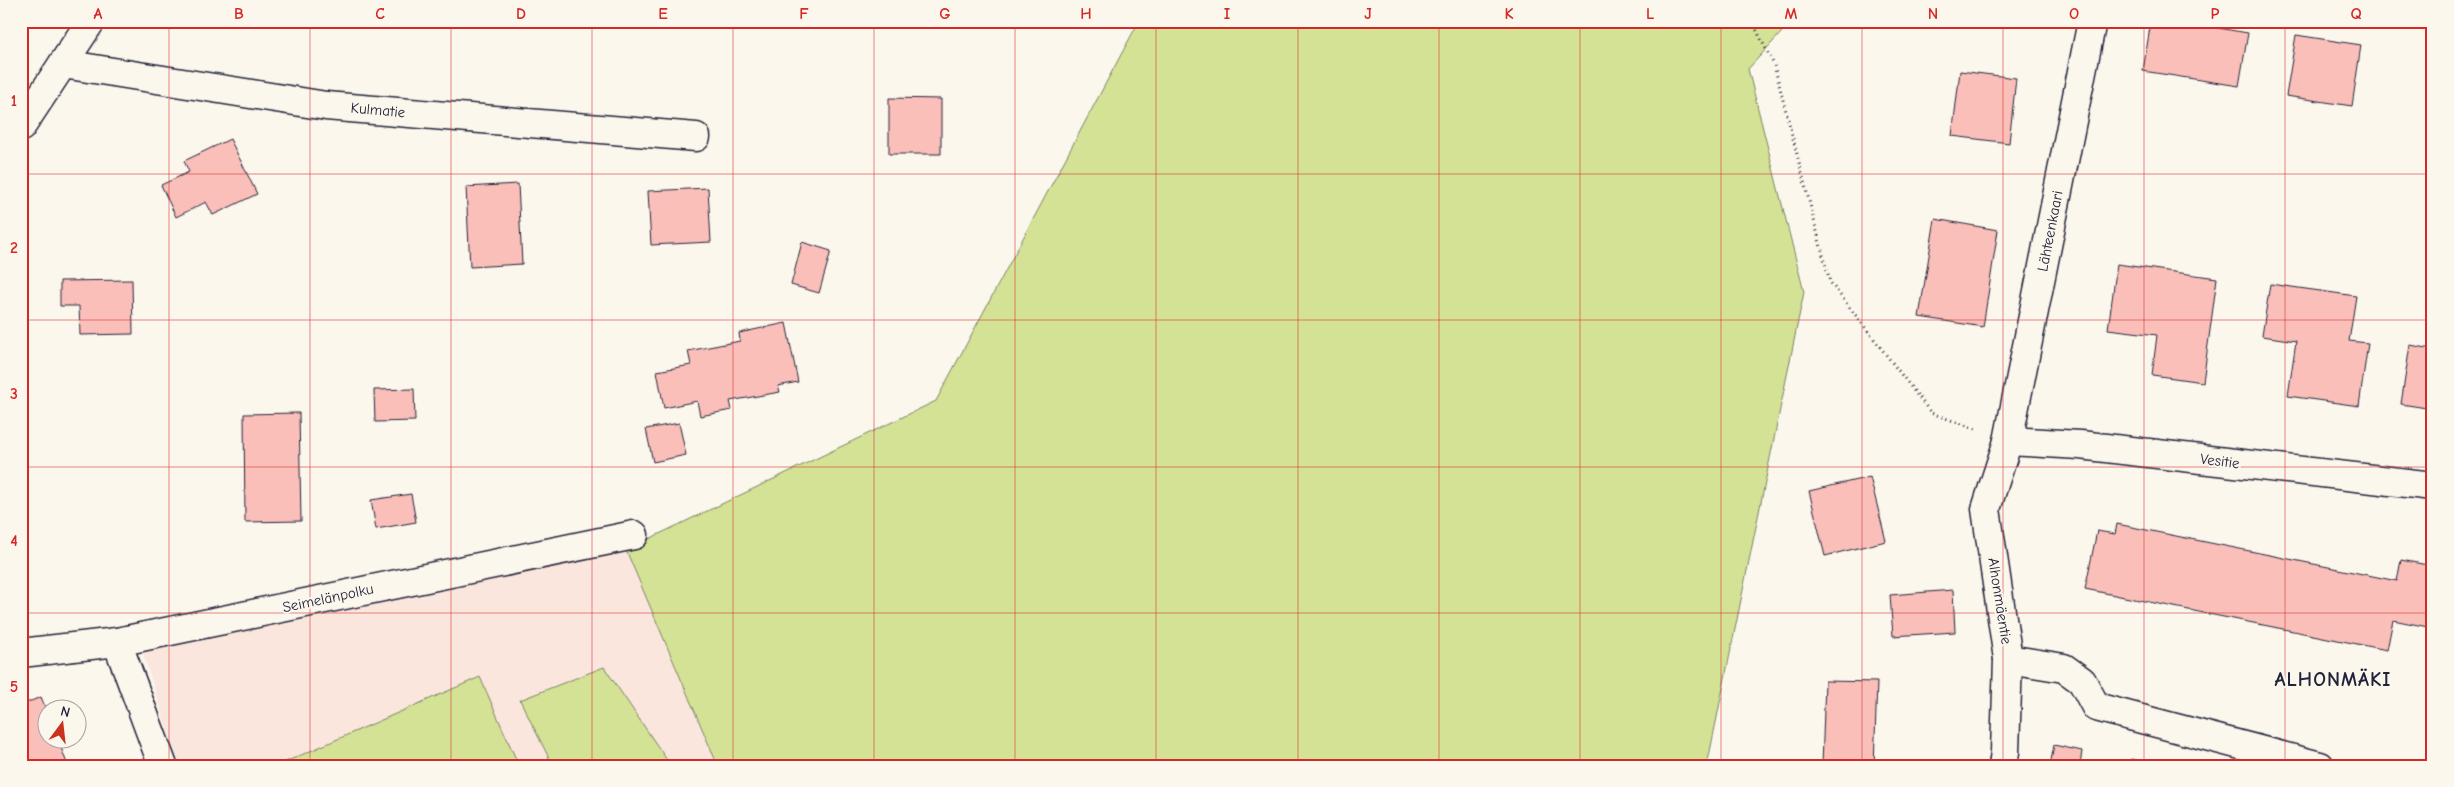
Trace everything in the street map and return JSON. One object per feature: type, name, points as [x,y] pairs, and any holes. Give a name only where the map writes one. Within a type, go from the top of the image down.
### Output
[{"type":"street","points":[[21,127],[91,21]]},
{"type":"street","name":"Lähteenkaari","points":[[2008,441],[2092,21]]},
{"type":"street","name":"Kulmatie","points":[[63,64],[326,106],[696,137]]},
{"type":"street","name":"Vesitie","points":[[2008,441],[2080,445],[2433,486]]},
{"type":"street","name":"Alhonmäentie","points":[[2003,766],[2008,659],[1986,509],[2008,441]]},
{"type":"street","name":"Seimelänpolku","points":[[21,653],[117,642],[634,535]]},
{"type":"street","points":[[117,642],[154,735],[163,766]]},
{"type":"street","points":[[2008,659],[2064,668],[2082,681],[2096,707],[2320,766]]},
{"type":"path","points":[[1752,21],[1774,65],[1830,282],[1931,413],[2008,441]]},
{"type":"shaded area","points":[[626,550],[718,766],[179,766],[141,648]]},
{"type":"green space","points":[[1139,21],[1792,21],[1748,69],[1804,292],[1707,766],[718,766],[626,550],[936,401]]},
{"type":"green space","points":[[604,667],[671,766],[553,766],[520,700]]},
{"type":"green space","points":[[480,677],[519,766],[276,766]]},
{"type":"building","points":[[2151,21],[2176,21],[2248,33],[2239,86],[2143,71]]},
{"type":"building","points":[[2296,35],[2361,45],[2352,106],[2286,96]]},
{"type":"building","points":[[1960,71],[2016,78],[2009,143],[1952,136]]},
{"type":"building","points":[[889,98],[941,99],[941,154],[889,154]]},
{"type":"building","points":[[230,139],[257,194],[213,215],[206,202],[176,217],[161,185],[189,172],[184,161]]},
{"type":"building","points":[[518,184],[522,264],[470,267],[466,187]]},
{"type":"building","points":[[708,188],[711,242],[651,245],[648,191]]},
{"type":"building","points":[[1935,219],[1998,230],[1983,327],[1919,317]]},
{"type":"building","points":[[802,242],[831,251],[819,293],[791,285]]},
{"type":"building","points":[[2117,264],[2217,278],[2203,382],[2152,375],[2157,335],[2108,329]]},
{"type":"building","points":[[132,280],[133,334],[80,335],[79,306],[60,306],[60,281]]},
{"type":"building","points":[[2270,284],[2356,296],[2349,341],[2368,343],[2359,406],[2288,396],[2296,341],[2262,336]]},
{"type":"building","points":[[786,323],[798,382],[778,386],[780,392],[730,401],[732,410],[700,416],[697,401],[664,408],[657,371],[691,365],[688,351],[740,341],[739,333]]},
{"type":"building","points":[[2410,345],[2433,349],[2433,409],[2401,404]]},
{"type":"building","points":[[414,389],[415,421],[375,422],[374,390]]},
{"type":"building","points":[[299,413],[301,521],[245,522],[244,414]]},
{"type":"building","points":[[679,423],[686,455],[653,462],[646,429]]},
{"type":"building","points":[[1870,477],[1886,541],[1825,556],[1809,491]]},
{"type":"building","points":[[411,494],[416,522],[376,529],[371,500]]},
{"type":"building","points":[[2117,524],[2397,581],[2401,560],[2433,566],[2433,628],[2393,620],[2387,650],[2085,589],[2097,531],[2115,534]]},
{"type":"building","points":[[1953,590],[1955,632],[1893,636],[1890,595]]},
{"type":"building","points":[[1825,681],[1877,682],[1874,766],[1822,766]]},
{"type":"building","points":[[41,697],[42,700],[38,700],[38,750],[62,750],[68,766],[21,766],[21,705]]},
{"type":"building","points":[[2054,745],[2082,751],[2080,766],[2050,766]]},
{"type":"building","points":[[2131,759],[2162,766],[2130,766]]},
{"type":"district","name":"ALHONMÄKI","points":[[2333,679]]}]
